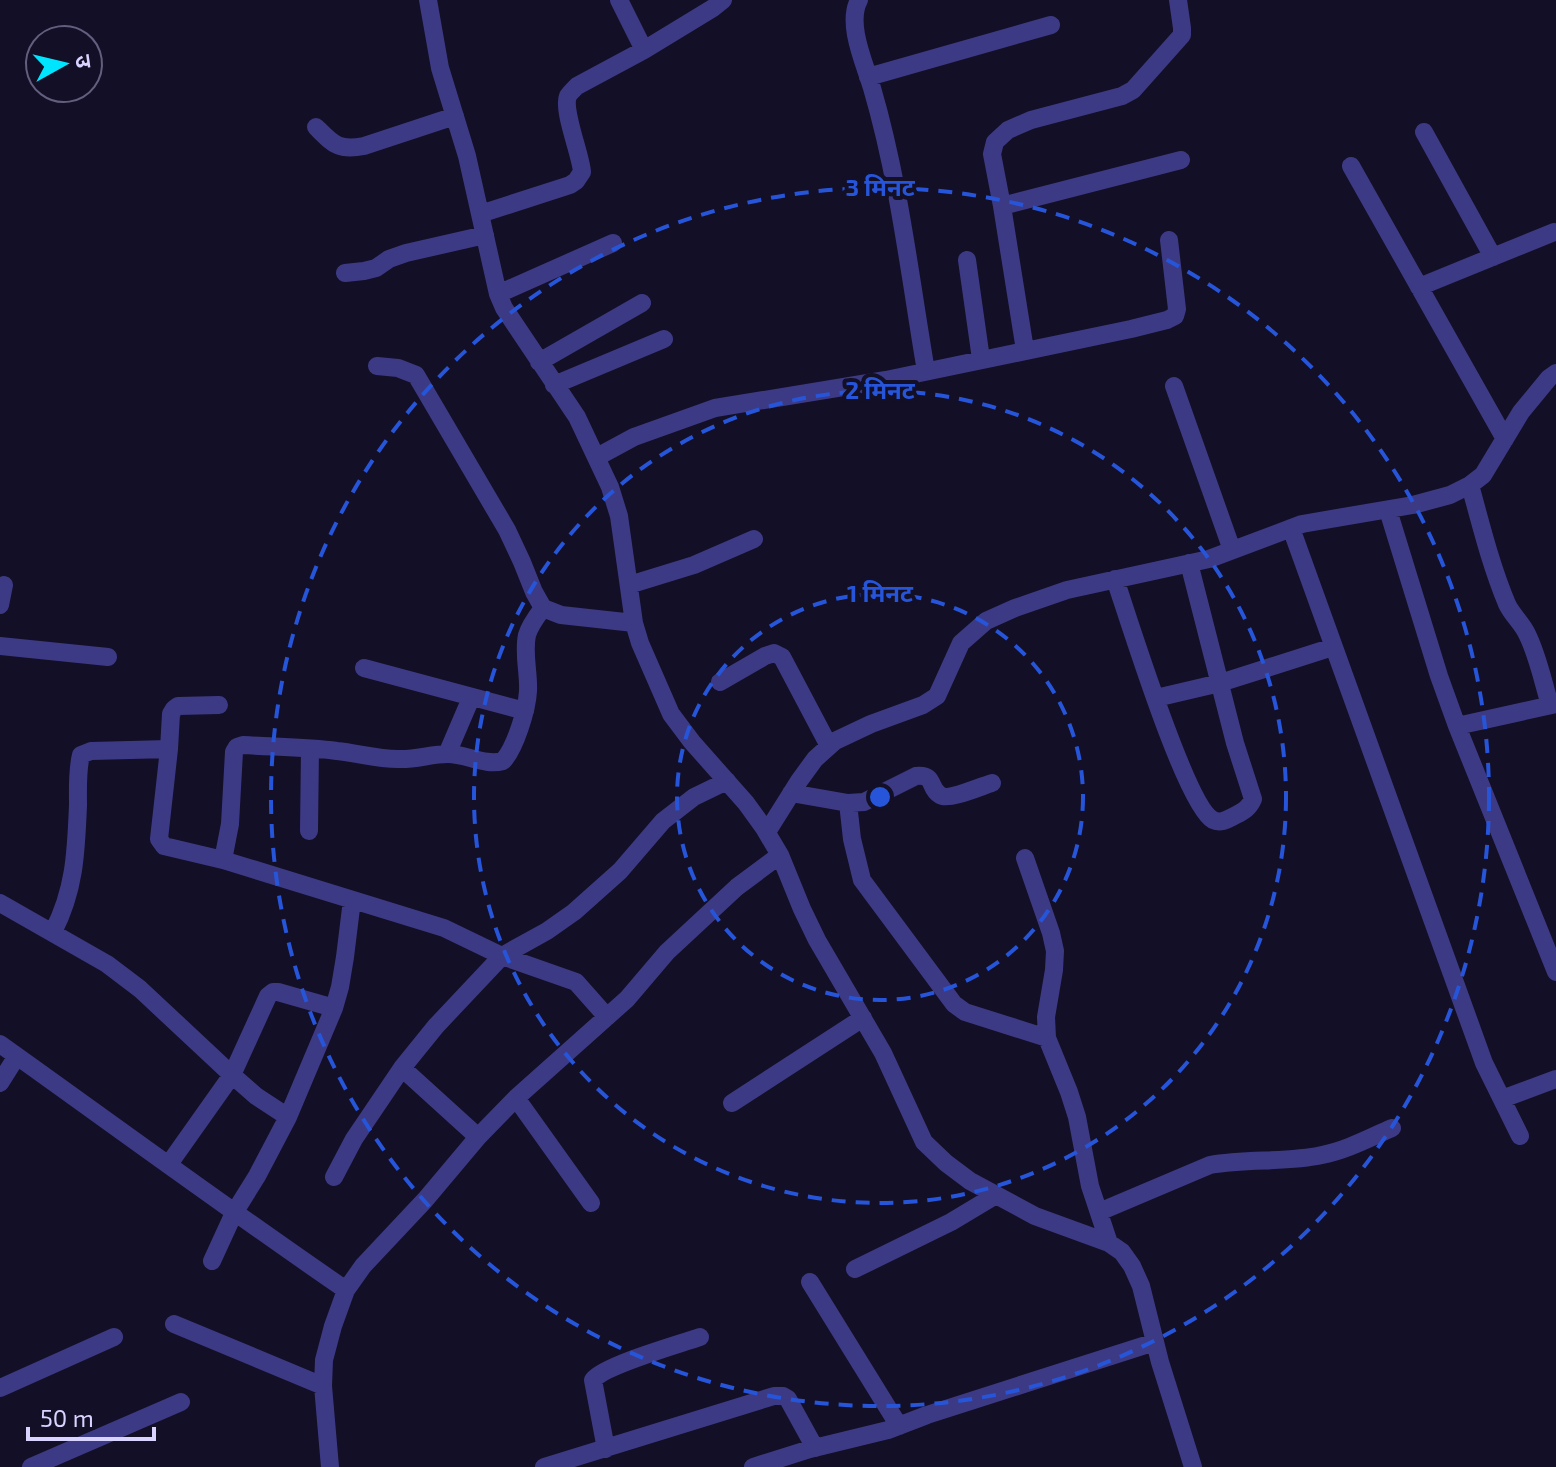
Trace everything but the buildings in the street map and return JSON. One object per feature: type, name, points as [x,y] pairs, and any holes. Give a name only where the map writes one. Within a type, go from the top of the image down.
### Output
[{"type":"street","points":[[428,0],[440,68],[467,156],[498,294],[504,308],[577,417],[597,457],[619,516],[634,623],[671,714],[767,832],[817,940],[883,1053],[924,1142],[970,1181],[1035,1216],[1109,1243],[1122,1252],[1132,1266],[1141,1286],[1193,1467]]},
{"type":"street","points":[[619,0],[644,50]]},
{"type":"street","points":[[480,214],[576,181],[582,172],[569,119],[569,95],[577,86],[644,50],[723,0]]},
{"type":"street","points":[[859,0],[855,7],[855,29],[895,186],[926,371]]},
{"type":"street","points":[[1025,350],[992,154],[995,142],[1008,130],[1031,120],[1122,96],[1133,90],[1182,35],[1178,0]]},
{"type":"street","points":[[868,77],[1051,25]]},
{"type":"street","points":[[316,127],[333,143],[350,149],[455,116]]},
{"type":"street","points":[[1424,132],[1493,257]]},
{"type":"street","points":[[1002,206],[1181,160]]},
{"type":"street","points":[[1351,166],[1505,439]]},
{"type":"street","points":[[1419,287],[1554,232]]},
{"type":"street","points":[[345,273],[376,268],[406,253],[485,235]]},
{"type":"street","points":[[597,457],[634,437],[715,408],[886,380],[1167,320],[1175,316],[1177,309],[1169,240]]},
{"type":"street","points":[[498,294],[613,243]]},
{"type":"street","points":[[967,260],[981,359]]},
{"type":"street","points":[[539,362],[642,303]]},
{"type":"street","points":[[554,385],[664,339]]},
{"type":"street","points":[[377,366],[398,368],[416,375],[507,530],[543,608],[561,615],[634,623]]},
{"type":"street","points":[[767,832],[815,759],[835,741],[923,705],[937,696],[961,643],[986,621],[1067,590],[1209,559],[1302,524],[1388,510],[1450,495],[1483,475],[1521,412],[1556,373]]},
{"type":"street","points":[[1174,386],[1232,550]]},
{"type":"street","points":[[1457,726],[1553,704],[1525,630],[1507,604],[1495,573],[1470,485]]},
{"type":"street","points":[[1388,510],[1457,726],[1556,972]]},
{"type":"street","points":[[1291,528],[1484,1063],[1520,1136]]},
{"type":"street","points":[[629,585],[694,565],[754,539]]},
{"type":"street","points":[[1115,579],[1184,775],[1206,815],[1215,821],[1223,821],[1250,806],[1253,799],[1189,563]]},
{"type":"street","points":[[0,605],[4,585]]},
{"type":"street","points":[[223,860],[230,824],[234,752],[237,747],[310,749],[402,759],[447,754],[488,763],[503,761],[525,711],[528,693],[527,635],[543,608]]},
{"type":"street","points":[[0,646],[108,657]]},
{"type":"street","points":[[1156,698],[1220,683],[1333,647]]},
{"type":"street","points":[[720,682],[765,656],[774,653],[782,657],[829,746]]},
{"type":"street","points":[[364,668],[525,711]]},
{"type":"street","points":[[447,754],[471,698]]},
{"type":"street","points":[[219,705],[185,706],[174,709],[171,714],[161,844],[444,928],[502,956],[576,982],[607,1017]]},
{"type":"street","points":[[53,932],[70,891],[74,867],[81,755],[91,751],[169,749]]},
{"type":"street","points":[[309,831],[310,749]]},
{"type":"street","points":[[791,793],[848,803],[864,802],[922,775],[944,797],[992,783]]},
{"type":"street","points":[[334,1177],[361,1128],[402,1068],[436,1026],[502,956],[574,912],[620,871],[663,821],[694,797],[727,781]]},
{"type":"street","points":[[848,803],[852,839],[862,880],[954,1004],[965,1012],[1047,1038]]},
{"type":"street","points":[[330,1467],[323,1386],[324,1360],[346,1290],[363,1266],[516,1098],[627,999],[667,952],[737,887],[780,855]]},
{"type":"street","points":[[1025,858],[1055,951],[1046,1017],[1047,1038],[1077,1117],[1083,1155],[1109,1243]]},
{"type":"street","points":[[212,1261],[234,1213],[288,1117],[334,1008],[345,957],[352,900]]},
{"type":"street","points":[[0,903],[107,964],[140,989],[256,1096],[288,1117]]},
{"type":"street","points":[[169,1164],[232,1075],[268,996],[273,992],[286,993],[334,1008]]},
{"type":"street","points":[[732,1103],[863,1018]]},
{"type":"street","points":[[0,1044],[346,1290]]},
{"type":"street","points":[[0,1083],[17,1056]]},
{"type":"street","points":[[402,1068],[478,1137]]},
{"type":"street","points":[[1502,1099],[1556,1079]]},
{"type":"street","points":[[516,1098],[591,1203]]},
{"type":"street","points":[[1099,1212],[1210,1165],[1321,1156],[1343,1150],[1392,1128]]},
{"type":"street","points":[[855,1269],[951,1222],[996,1195]]},
{"type":"street","points":[[810,1282],[899,1426]]},
{"type":"street","points":[[174,1324],[323,1386]]},
{"type":"street","points":[[0,1388],[114,1337]]},
{"type":"street","points":[[606,1449],[594,1395],[593,1380],[597,1375],[700,1337]]},
{"type":"street","points":[[753,1467],[899,1426],[1155,1342]]},
{"type":"street","points":[[544,1467],[774,1396],[788,1399],[815,1448]]},
{"type":"street","points":[[31,1467],[181,1402]]}]
